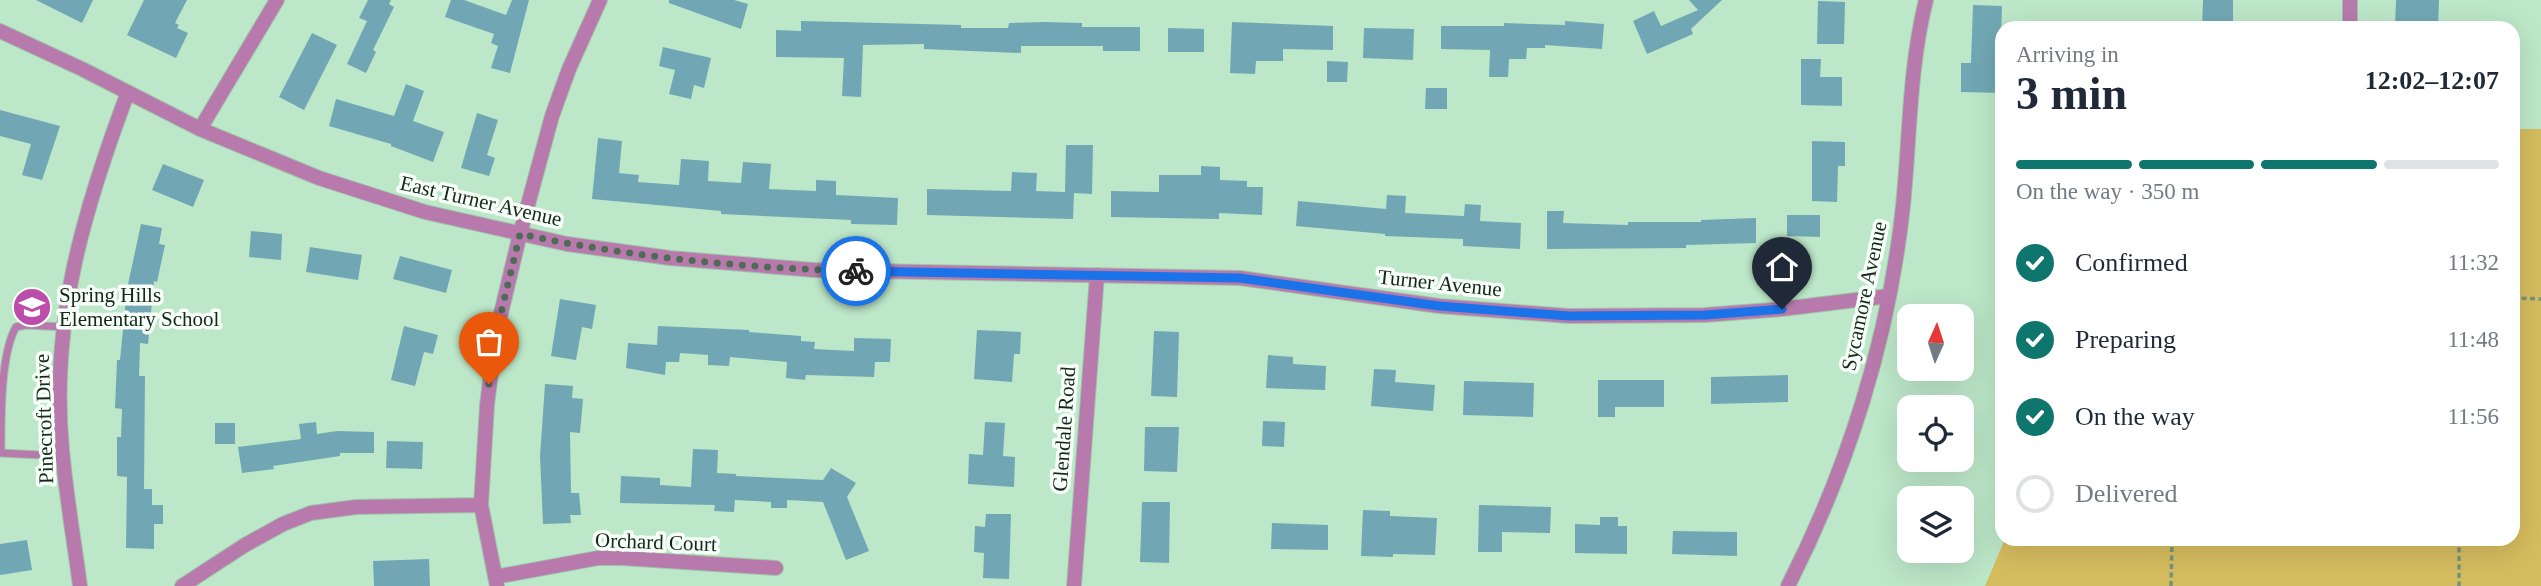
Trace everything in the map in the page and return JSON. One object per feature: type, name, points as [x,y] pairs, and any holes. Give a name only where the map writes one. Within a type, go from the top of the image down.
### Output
[{"type":"street","points":[[200,129],[277,0]]},
{"type":"street","points":[[496,581],[481,505],[491,364],[500,312],[552,116],[569,69],[600,0]]},
{"type":"street","name":"Sycamore Avenue","points":[[1787,586],[1806,549],[1851,439],[1889,296],[1903,207],[1914,58],[1926,0]]},
{"type":"street","points":[[2350,0],[2350,21]]},
{"type":"street","name":"East Turner Avenue","points":[[0,31],[200,129],[319,178],[472,225],[567,244],[670,258],[774,267],[987,274]]},
{"type":"street","name":"Pinecroft Drive","points":[[80,586],[63,456],[61,394],[65,327],[81,229],[97,174],[128,92]]},
{"type":"street","name":"Turner Avenue","points":[[987,274],[1240,278],[1439,306],[1569,316],[1705,315],[1889,296]]},
{"type":"street","name":"Glendale Road","points":[[1074,586],[1097,275]]},
{"type":"street","points":[[182,586],[245,545],[284,524],[312,513],[356,507],[481,505]]},
{"type":"street","name":"Orchard Court","points":[[496,581],[598,558],[776,568]]},
{"type":"lane","points":[[63,456],[1,453],[11,336],[16,327],[26,325],[65,327]]},
{"type":"path","points":[[2520,298],[2541,299]]},
{"type":"path","points":[[2171,586],[2172,546]]},
{"type":"path","points":[[2459,546],[2459,586]]},
{"type":"shaded area","points":[[2520,129],[2541,129],[2541,586],[1985,586],[2002,546],[2520,546]]},
{"type":"building","points":[[36,0],[93,0],[82,23]]},
{"type":"building","points":[[144,0],[187,0],[175,23],[179,25],[177,28],[188,33],[176,58],[127,35]]},
{"type":"building","points":[[368,0],[391,0],[389,4],[394,7],[373,50],[376,52],[366,73],[347,64],[367,21],[359,18]]},
{"type":"building","points":[[451,0],[464,0],[506,15],[512,0],[529,0],[510,73],[491,68],[498,46],[491,43],[494,34],[445,17]]},
{"type":"building","points":[[669,0],[734,0],[748,4],[741,29],[669,3]]},
{"type":"building","points":[[1689,0],[1722,0],[1691,29],[1693,34],[1647,54],[1633,21],[1654,11],[1661,26],[1698,10]]},
{"type":"building","points":[[2203,0],[2233,0],[2233,21],[2202,21]]},
{"type":"building","points":[[2396,0],[2439,0],[2438,21],[2395,21]]},
{"type":"building","points":[[1818,1],[1845,2],[1844,44],[1817,44]]},
{"type":"building","points":[[1973,5],[2002,6],[2001,21],[1995,21],[1995,93],[1961,92],[1961,63],[1971,63]]},
{"type":"building","points":[[801,21],[961,25],[961,28],[1008,28],[1009,23],[1046,22],[1082,23],[1082,27],[1140,27],[1140,51],[1103,51],[1103,46],[1021,46],[1021,53],[924,49],[924,44],[863,45],[861,97],[842,96],[844,58],[776,57],[776,30],[801,31]]},
{"type":"building","points":[[1565,21],[1604,24],[1602,49],[1545,45],[1545,48],[1527,48],[1526,59],[1509,59],[1508,77],[1489,77],[1490,50],[1441,49],[1441,26],[1504,26],[1504,23],[1565,25]]},
{"type":"building","points":[[1232,22],[1333,26],[1333,50],[1283,49],[1283,61],[1256,61],[1255,74],[1230,73]]},
{"type":"building","points":[[1168,28],[1204,29],[1204,52],[1168,52]]},
{"type":"building","points":[[1364,28],[1414,29],[1413,60],[1363,58]]},
{"type":"building","points":[[312,33],[337,45],[304,110],[279,97]]},
{"type":"building","points":[[663,47],[711,58],[704,88],[694,85],[691,99],[669,94],[675,70],[659,66]]},
{"type":"building","points":[[1801,59],[1821,59],[1820,77],[1842,77],[1842,106],[1801,105]]},
{"type":"building","points":[[1327,61],[1348,62],[1347,82],[1327,82]]},
{"type":"building","points":[[406,84],[424,91],[413,121],[444,132],[433,162],[391,144],[329,126],[336,99],[394,116]]},
{"type":"building","points":[[1426,88],[1447,88],[1447,109],[1425,109]]},
{"type":"building","points":[[0,110],[60,126],[42,180],[22,175],[31,144],[0,136]]},
{"type":"building","points":[[477,113],[498,120],[487,155],[495,158],[489,176],[461,168]]},
{"type":"building","points":[[598,138],[622,141],[619,173],[639,175],[638,182],[679,185],[681,159],[709,161],[708,181],[741,183],[743,162],[771,164],[769,189],[816,191],[816,180],[836,181],[836,195],[898,198],[897,225],[851,224],[851,220],[721,214],[721,211],[592,199]]},
{"type":"building","points":[[1812,141],[1845,142],[1845,166],[1838,166],[1837,202],[1812,201]]},
{"type":"building","points":[[1066,145],[1093,145],[1092,194],[1074,193],[1073,219],[927,215],[927,189],[1011,191],[1012,172],[1037,173],[1036,191],[1065,192]]},
{"type":"building","points":[[163,164],[204,180],[193,207],[152,190]]},
{"type":"building","points":[[1201,166],[1220,167],[1220,180],[1247,181],[1247,187],[1263,187],[1262,215],[1219,213],[1219,219],[1111,217],[1111,191],[1159,192],[1159,175],[1201,175]]},
{"type":"building","points":[[1387,195],[1406,196],[1405,213],[1464,216],[1465,204],[1481,205],[1480,221],[1521,223],[1520,249],[1463,246],[1463,239],[1385,236],[1296,226],[1298,201],[1386,209]]},
{"type":"building","points":[[1547,211],[1564,211],[1563,223],[1628,225],[1628,222],[1701,222],[1756,218],[1756,243],[1686,245],[1686,248],[1547,249]]},
{"type":"building","points":[[1787,215],[1820,215],[1820,237],[1787,236]]},
{"type":"building","points":[[141,224],[162,228],[159,244],[165,245],[157,282],[154,281],[148,344],[140,343],[139,376],[145,376],[144,489],[152,489],[152,505],[163,505],[163,524],[154,524],[154,549],[126,548],[127,477],[117,476],[117,437],[121,437],[122,409],[115,408],[117,360],[120,360],[127,289]]},
{"type":"building","points":[[251,231],[282,234],[281,260],[249,257]]},
{"type":"building","points":[[310,247],[362,255],[358,280],[306,272]]},
{"type":"building","points":[[400,256],[452,270],[446,293],[393,279]]},
{"type":"building","points":[[560,299],[596,305],[592,329],[582,327],[576,360],[551,356]]},
{"type":"building","points":[[404,326],[438,335],[433,354],[424,352],[415,386],[391,380]]},
{"type":"building","points":[[658,326],[749,330],[801,336],[801,341],[815,342],[814,349],[854,351],[854,338],[891,339],[890,362],[875,362],[874,377],[806,375],[805,380],[786,378],[787,362],[730,357],[729,366],[708,365],[708,355],[680,353],[679,362],[666,362],[665,375],[626,368],[628,343],[657,345]]},
{"type":"building","points":[[977,330],[1021,332],[1020,354],[1014,354],[1012,382],[974,379]]},
{"type":"building","points":[[1154,331],[1179,332],[1177,397],[1151,396]]},
{"type":"building","points":[[1268,355],[1293,357],[1293,364],[1326,366],[1325,390],[1266,388]]},
{"type":"building","points":[[1374,369],[1396,370],[1395,382],[1435,385],[1433,411],[1371,406]]},
{"type":"building","points":[[1788,375],[1788,402],[1711,404],[1711,377]]},
{"type":"building","points":[[1598,380],[1664,380],[1664,407],[1615,407],[1615,417],[1598,417]]},
{"type":"building","points":[[1464,381],[1534,383],[1533,417],[1463,415]]},
{"type":"building","points":[[545,384],[573,386],[572,398],[583,399],[580,433],[570,432],[571,493],[579,493],[581,515],[570,515],[571,523],[543,524],[540,456]]},
{"type":"building","points":[[1263,421],[1285,422],[1284,447],[1262,446]]},
{"type":"building","points":[[316,422],[317,434],[337,431],[374,432],[374,453],[340,453],[340,456],[242,473],[238,447],[301,439],[299,424]]},
{"type":"building","points":[[985,422],[1005,423],[1003,456],[1015,457],[1014,487],[968,484],[969,454],[983,455]]},
{"type":"building","points":[[215,423],[235,423],[235,444],[215,444]]},
{"type":"building","points":[[1145,427],[1179,427],[1177,472],[1144,471]]},
{"type":"building","points":[[387,441],[423,442],[422,469],[386,468]]},
{"type":"building","points":[[693,449],[718,450],[717,473],[736,476],[823,480],[831,468],[856,483],[847,497],[869,551],[846,560],[823,502],[787,500],[787,508],[771,508],[771,502],[735,500],[734,512],[714,511],[715,505],[620,503],[621,476],[660,478],[660,485],[691,487]]},
{"type":"building","points":[[1142,502],[1170,502],[1169,563],[1140,562]]},
{"type":"building","points":[[1479,505],[1551,507],[1550,533],[1502,532],[1502,552],[1478,552]]},
{"type":"building","points":[[1363,510],[1390,511],[1390,516],[1437,518],[1435,555],[1361,556]]},
{"type":"building","points":[[986,514],[1011,514],[1009,579],[983,578],[984,553],[974,552],[975,526],[985,527]]},
{"type":"building","points":[[1600,517],[1618,517],[1618,526],[1627,526],[1627,554],[1575,553],[1575,524],[1600,525]]},
{"type":"building","points":[[1272,523],[1328,525],[1328,550],[1271,549]]},
{"type":"building","points":[[1673,531],[1737,532],[1737,556],[1672,554]]},
{"type":"building","points":[[27,540],[32,570],[0,575],[0,544]]},
{"type":"building","points":[[429,559],[430,586],[374,586],[373,561]]},
{"type":"way so far","points":[[489,384],[500,312],[520,234],[567,244],[670,258],[856,271]]},
{"type":"place","name":"Spring Hills Elementary School","points":[[32,307]]},
{"type":"route","points":[[856,271],[1240,278],[1439,306],[1569,316],[1705,315],[1782,309]]}]
